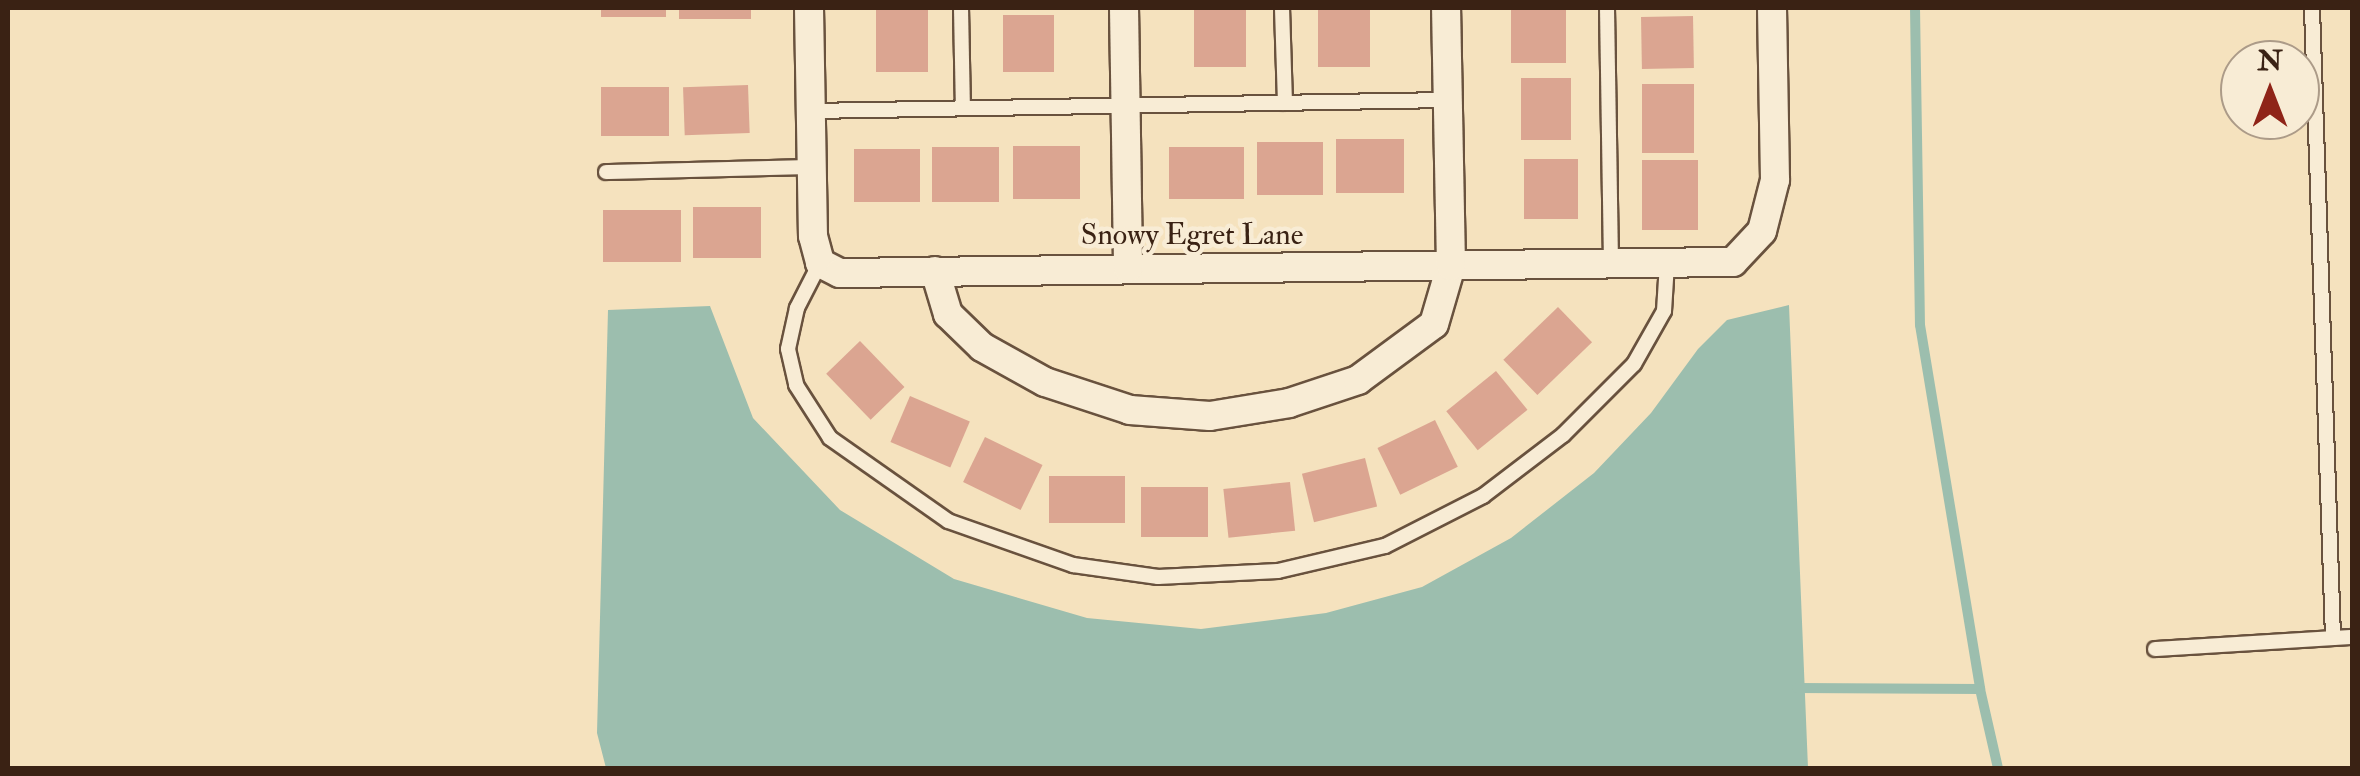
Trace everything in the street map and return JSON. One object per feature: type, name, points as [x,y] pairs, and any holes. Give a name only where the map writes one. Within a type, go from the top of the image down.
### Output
[{"type":"street","points":[[809,8],[813,236],[820,262]]},
{"type":"street","points":[[1124,8],[1128,268]]},
{"type":"street","points":[[934,271],[948,314],[982,347],[1044,382],[1130,410],[1210,416],[1290,404],[1358,380],[1434,324],[1450,266],[1446,8]]},
{"type":"street","name":"Snowy Egret Lane","points":[[820,262],[840,273],[1733,262],[1762,232],[1775,180],[1772,8]]},
{"type":"lane","points":[[961,8],[963,108]]},
{"type":"lane","points":[[1282,8],[1285,103]]},
{"type":"lane","points":[[1607,8],[1611,263]]},
{"type":"lane","points":[[2312,8],[2333,638]]},
{"type":"lane","points":[[811,111],[1448,100]]},
{"type":"lane","points":[[606,172],[812,168]]},
{"type":"lane","points":[[820,262],[797,308],[788,349],[796,385],[830,438],[948,521],[1073,566],[1158,577],[1278,571],[1384,546],[1483,496],[1562,435],[1634,364],[1664,311],[1667,262]]},
{"type":"lane","points":[[2155,650],[2352,637]]},
{"type":"shaded area","points":[[1789,305],[1808,768],[606,768],[597,733],[608,310],[710,306],[753,418],[840,510],[954,579],[1087,618],[1201,629],[1326,613],[1422,587],[1511,538],[1594,473],[1651,413],[1698,349],[1727,320]]},
{"type":"building","points":[[601,8],[666,8],[666,17],[601,17]]},
{"type":"building","points":[[679,8],[751,8],[751,19],[679,19]]},
{"type":"building","points":[[876,8],[928,8],[928,72],[876,72]]},
{"type":"building","points":[[1194,8],[1246,8],[1246,67],[1194,67]]},
{"type":"building","points":[[1318,8],[1370,8],[1370,67],[1318,67]]},
{"type":"building","points":[[1511,8],[1566,8],[1566,63],[1511,63]]},
{"type":"building","points":[[1003,15],[1054,15],[1054,72],[1003,72]]},
{"type":"building","points":[[1693,16],[1694,68],[1642,69],[1641,17]]},
{"type":"building","points":[[1521,78],[1571,78],[1571,140],[1521,140]]},
{"type":"building","points":[[1642,84],[1694,84],[1694,153],[1642,153]]},
{"type":"building","points":[[748,85],[750,133],[685,135],[683,87]]},
{"type":"building","points":[[601,87],[669,87],[669,136],[601,136]]},
{"type":"building","points":[[1336,139],[1404,139],[1404,193],[1336,193]]},
{"type":"building","points":[[1257,142],[1323,142],[1323,195],[1257,195]]},
{"type":"building","points":[[1013,146],[1080,146],[1080,199],[1013,199]]},
{"type":"building","points":[[932,147],[999,147],[999,202],[932,202]]},
{"type":"building","points":[[1169,147],[1244,147],[1244,199],[1169,199]]},
{"type":"building","points":[[854,149],[920,149],[920,202],[854,202]]},
{"type":"building","points":[[1524,159],[1578,159],[1578,219],[1524,219]]},
{"type":"building","points":[[1642,160],[1698,160],[1698,230],[1642,230]]},
{"type":"building","points":[[693,207],[761,207],[761,258],[693,258]]},
{"type":"building","points":[[603,210],[681,210],[681,262],[603,262]]},
{"type":"building","points":[[1558,307],[1592,342],[1537,395],[1503,360]]},
{"type":"building","points":[[860,341],[904,387],[871,420],[826,374]]},
{"type":"building","points":[[1496,371],[1527,410],[1478,450],[1446,411]]},
{"type":"building","points":[[910,396],[970,421],[950,467],[890,442]]},
{"type":"building","points":[[1435,420],[1458,467],[1400,495],[1377,448]]},
{"type":"building","points":[[985,437],[1043,465],[1021,510],[963,482]]},
{"type":"building","points":[[1365,458],[1377,507],[1314,522],[1302,474]]},
{"type":"building","points":[[1049,476],[1125,476],[1125,523],[1049,523]]},
{"type":"building","points":[[1290,482],[1295,531],[1228,538],[1223,489]]},
{"type":"building","points":[[1141,487],[1208,487],[1208,537],[1141,537]]},
{"type":"waterway","points":[[1915,8],[1920,325],[1980,689],[1998,768]]},
{"type":"waterway","points":[[1797,688],[1980,689]]}]
